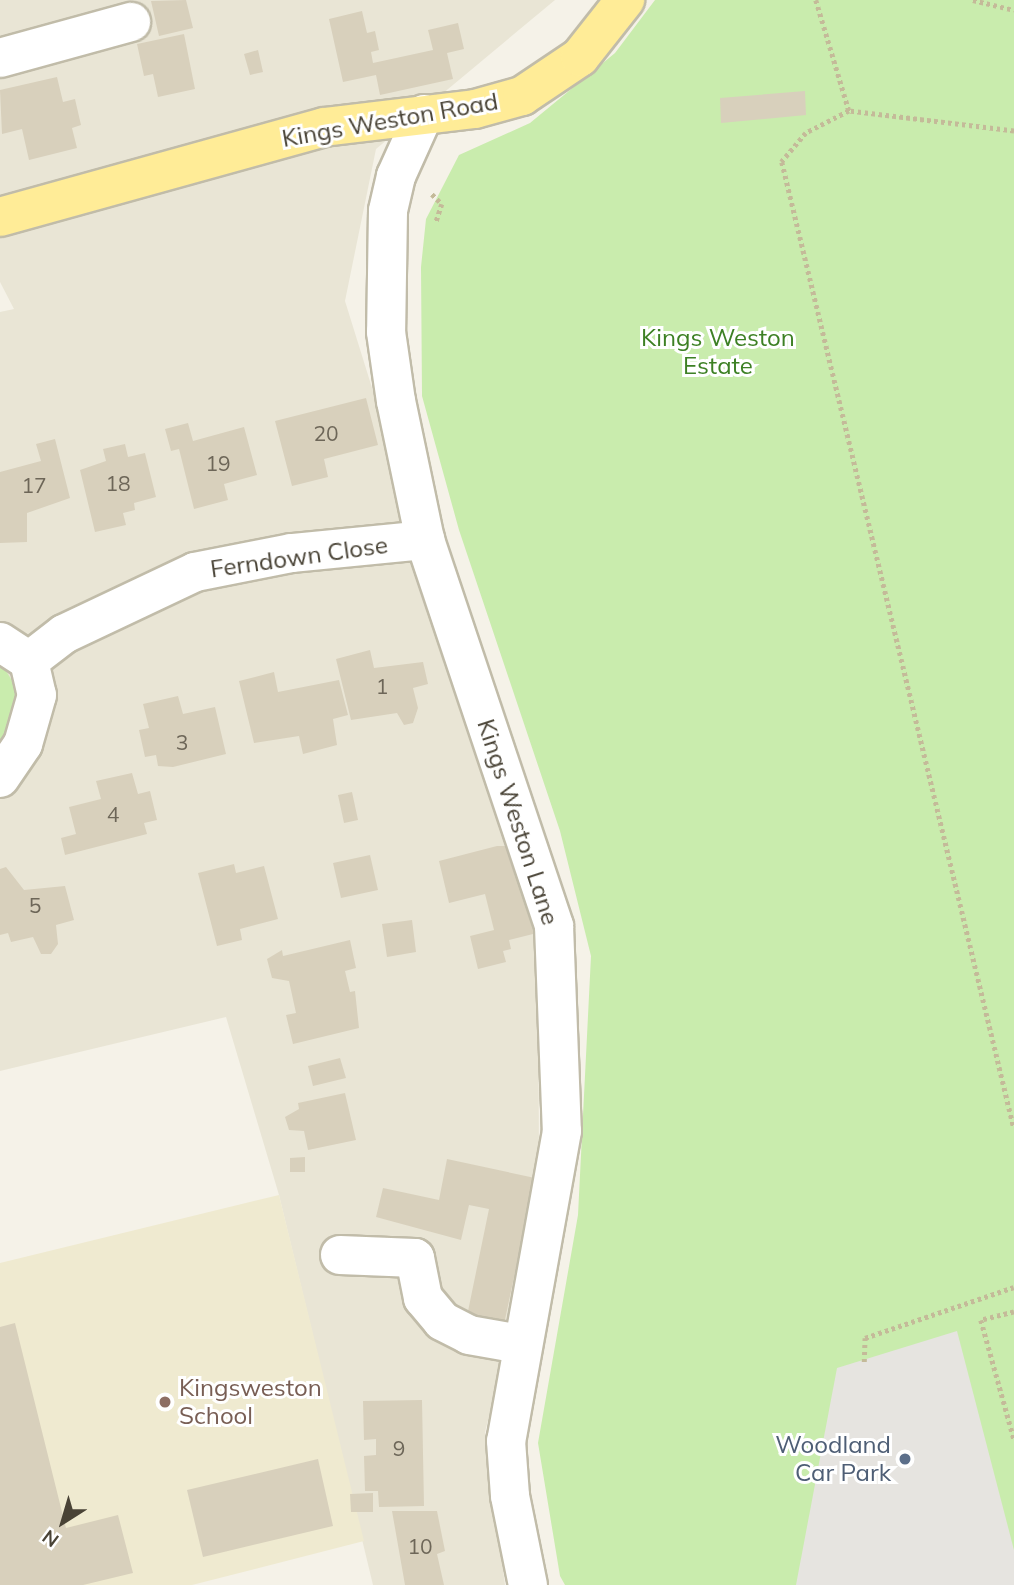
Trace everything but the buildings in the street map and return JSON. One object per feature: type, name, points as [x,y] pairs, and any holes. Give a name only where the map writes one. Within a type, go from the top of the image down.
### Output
[{"type":"main road","name":"Kings Weston Road","points":[[0,217],[223,151],[324,127],[475,109],[522,96],[580,57],[625,0]]},
{"type":"street","points":[[0,58],[131,22]]},
{"type":"street","name":"Kings Weston Lane","points":[[424,114],[396,176],[386,265],[386,332],[425,540],[554,926],[562,1130],[520,1344],[506,1441],[510,1496],[528,1585]]},
{"type":"street","name":"Ferndown Close","points":[[0,778],[23,744],[37,695],[14,651],[64,634],[195,572],[292,554],[425,540]]},
{"type":"street","points":[[340,1255],[415,1258],[423,1298],[442,1321],[469,1335],[520,1344]]},
{"type":"path","points":[[816,0],[849,111]]},
{"type":"path","points":[[973,0],[1014,10]]},
{"type":"path","points":[[1014,131],[849,111],[806,133],[782,162],[1014,1128]]},
{"type":"path","points":[[864,1362],[865,1338],[1014,1287]]},
{"type":"path","points":[[1014,1312],[981,1320],[1014,1439]]},
{"type":"shaded area","points":[[0,0],[555,0],[376,149],[345,301],[428,568],[471,678],[538,944],[539,1163],[521,1290],[485,1432],[505,1585],[373,1585],[279,1195],[226,1017],[0,1071],[0,312],[14,309],[0,282]]},
{"type":"shaded area","name":"Kingsweston School","points":[[279,1195],[364,1541],[192,1585],[0,1585],[0,1263]]},
{"type":"shaded area","name":"Woodland Car Park","points":[[957,1331],[1014,1550],[1014,1585],[796,1585],[837,1368]]},
{"type":"green space","name":"Kings Weston Estate","points":[[655,0],[1014,0],[1014,1585],[565,1585],[560,1576],[538,1443],[578,1215],[591,956],[560,831],[459,530],[422,396],[421,267],[426,219],[459,155],[530,123],[615,53]]},
{"type":"green space","points":[[0,661],[19,692],[0,756]]},
{"type":"place","name":"Kingsweston School","points":[[165,1402]]},
{"type":"place","name":"Woodland Car Park","points":[[905,1459]]}]
